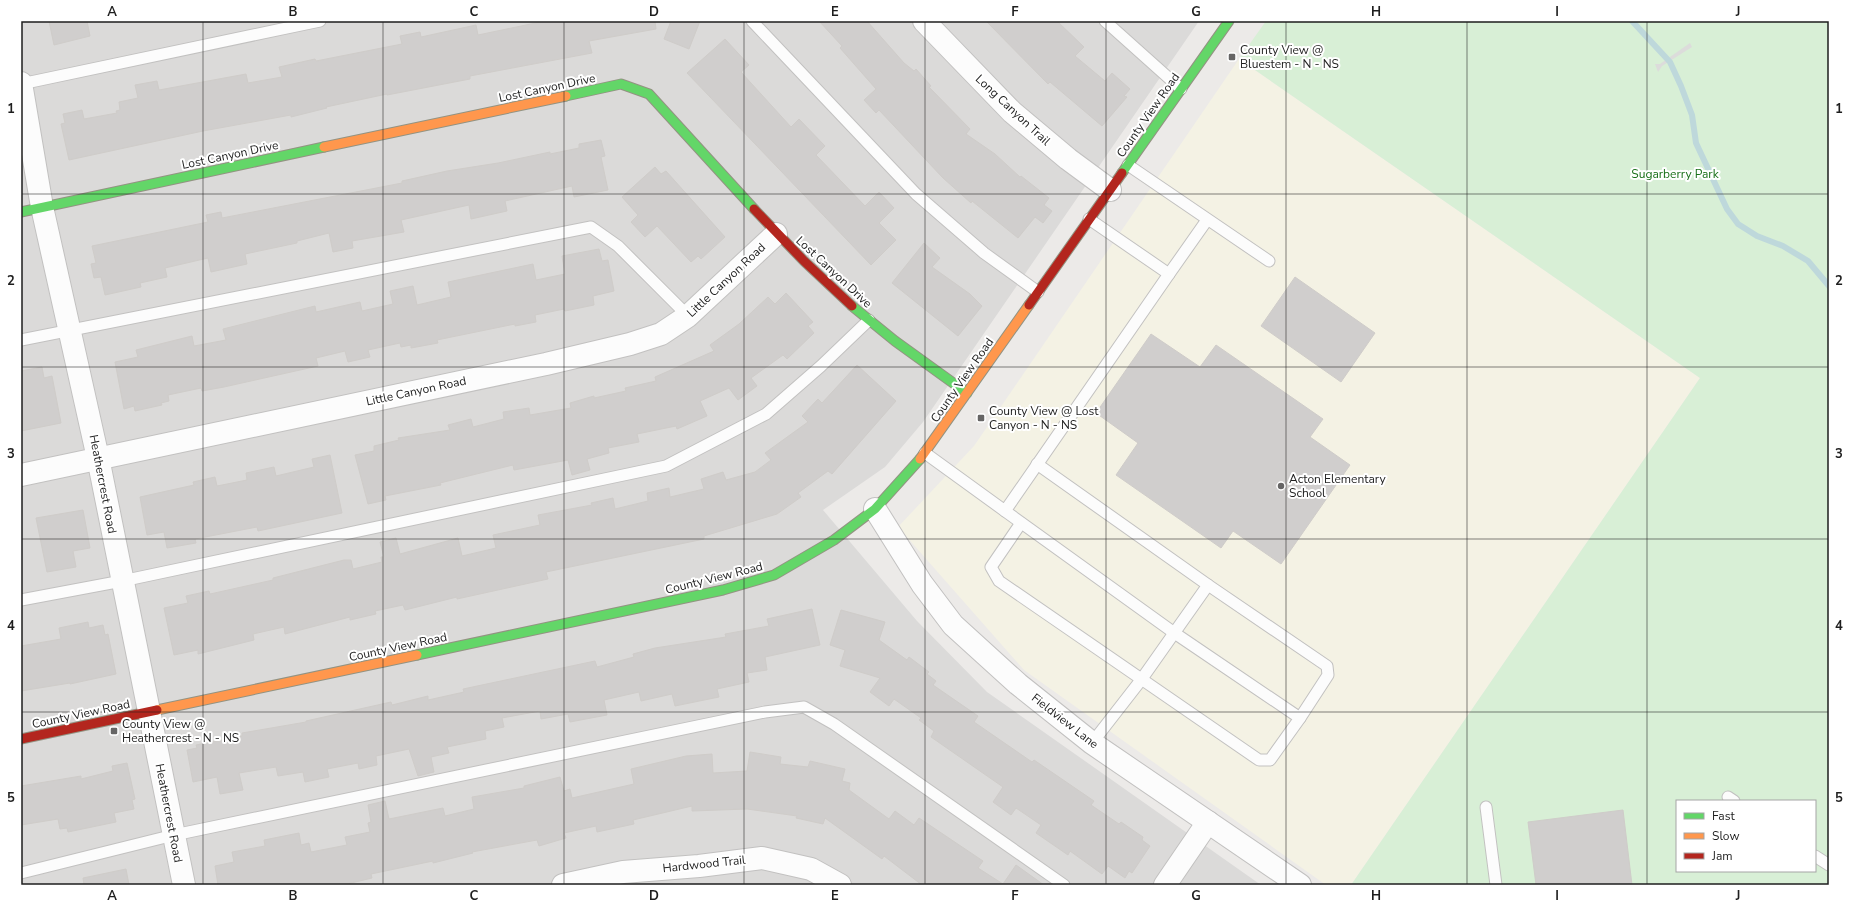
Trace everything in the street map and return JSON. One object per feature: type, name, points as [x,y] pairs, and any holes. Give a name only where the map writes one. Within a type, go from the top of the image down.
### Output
[{"type":"street","name":"Long Canyon Trail","points":[[924,21],[1012,112],[1068,159],[1110,190]]},
{"type":"street","name":"County View Road","points":[[21,739],[723,590],[774,575],[834,540],[875,509],[925,453],[1229,21]]},
{"type":"street","name":"Heathercrest Road","points":[[21,84],[42,207],[71,330],[98,458],[184,885]]},
{"type":"street","name":"Lost Canyon Drive","points":[[21,212],[621,84],[649,94],[776,234],[827,284],[869,320],[967,394]]},
{"type":"street","name":"Little Canyon Road","points":[[21,475],[546,364],[630,344],[661,334],[688,316],[776,234]]},
{"type":"street","name":"Fieldview Lane","points":[[875,509],[922,584],[953,625],[1018,684],[1092,743],[1300,885]]},
{"type":"street","points":[[1165,885],[1208,822]]},
{"type":"street","name":"Hardwood Trail","points":[[563,885],[623,872],[699,866],[762,858],[811,869],[840,885]]},
{"type":"lane","points":[[21,84],[320,21]]},
{"type":"lane","points":[[752,21],[916,194],[984,253],[1038,292]]},
{"type":"lane","points":[[1105,21],[1181,89]]},
{"type":"lane","points":[[1128,164],[1269,261]]},
{"type":"lane","points":[[1090,219],[1169,274]]},
{"type":"lane","points":[[1005,511],[1208,220]]},
{"type":"lane","points":[[21,340],[591,227],[618,246],[688,316]]},
{"type":"lane","points":[[21,600],[122,581],[666,466],[766,414],[821,366],[869,320]]},
{"type":"lane","points":[[925,453],[1174,632],[1300,718]]},
{"type":"lane","points":[[1021,523],[991,567],[999,581],[1259,760],[1270,760],[1328,675],[1327,666],[1037,464]]},
{"type":"lane","points":[[1092,743],[1141,680],[1208,584]]},
{"type":"lane","points":[[21,873],[174,835],[765,712],[804,707],[834,724],[1064,885]]},
{"type":"lane","points":[[1486,807],[1496,885]]},
{"type":"lane","points":[[1816,857],[1829,865]]},
{"type":"shaded area","points":[[21,21],[1199,21],[923,422],[885,467],[823,510],[917,621],[987,692],[1261,885],[21,885]]},
{"type":"shaded area","name":"Acton Elementary School","points":[[1239,59],[1700,378],[1351,885],[1326,885],[1024,670],[898,527],[974,446]]},
{"type":"green space","name":"Sugarberry Park","points":[[1266,21],[1829,21],[1829,885],[1351,885],[1700,378],[1239,59]]},
{"type":"pier","points":[[1690,43],[1692,47],[1662,66],[1658,72],[1655,64],[1660,64]]},
{"type":"building","points":[[49,21],[87,21],[90,36],[54,45]]},
{"type":"building","points":[[545,21],[655,21],[656,29],[589,41],[592,53],[470,76],[470,79],[387,94],[326,107],[327,108],[291,117],[291,115],[203,131],[69,160],[61,124],[65,123],[63,114],[82,110],[84,119],[117,113],[116,111],[120,110],[119,102],[138,98],[135,85],[157,81],[159,90],[246,74],[248,83],[282,77],[279,67],[315,59],[316,61],[402,44],[400,36],[420,32],[421,37],[476,25],[478,35]]},
{"type":"building","points":[[671,21],[700,21],[689,49],[664,39]]},
{"type":"building","points":[[819,21],[867,21],[904,63],[914,71],[916,69],[931,86],[929,87],[970,129],[966,134],[995,154],[1020,177],[1021,176],[1049,198],[1044,205],[1052,211],[1043,223],[1035,217],[1018,238],[972,201],[971,203],[943,178],[879,110],[876,113],[864,100],[876,89],[840,48],[842,46]]},
{"type":"building","points":[[986,21],[1057,21],[1084,47],[1075,56],[1105,81],[1112,73],[1130,89],[1124,96],[1127,97],[1102,126],[1050,82],[1048,84]]},
{"type":"building","points":[[725,39],[749,65],[741,72],[791,127],[799,119],[825,146],[816,155],[865,206],[879,192],[894,208],[879,223],[896,240],[871,265],[687,73]]},
{"type":"building","points":[[601,140],[605,156],[601,157],[608,190],[574,197],[572,186],[505,201],[507,211],[471,219],[469,205],[401,220],[404,232],[352,241],[353,248],[333,252],[329,233],[297,241],[297,243],[245,254],[247,264],[211,272],[208,258],[165,268],[167,277],[140,283],[141,287],[105,295],[101,277],[94,278],[91,264],[96,263],[92,246],[208,222],[206,215],[221,212],[222,218],[402,183],[402,181],[447,171],[498,163],[550,152],[550,154],[579,148],[579,144]]},
{"type":"building","points":[[655,167],[661,174],[666,171],[725,237],[701,259],[698,256],[691,262],[657,226],[645,237],[631,222],[638,215],[622,197]]},
{"type":"building","points":[[924,243],[940,258],[932,267],[970,294],[982,306],[958,336],[892,283]]},
{"type":"building","points":[[599,249],[602,261],[608,260],[614,291],[593,296],[594,305],[535,315],[536,322],[515,326],[515,324],[437,340],[438,343],[411,348],[411,345],[401,347],[400,343],[368,350],[370,357],[348,362],[345,351],[316,358],[318,366],[224,387],[202,391],[201,388],[168,395],[169,401],[161,403],[162,405],[135,411],[134,406],[124,409],[115,362],[138,357],[136,350],[192,336],[194,346],[226,340],[223,329],[315,306],[316,312],[360,302],[362,311],[393,304],[390,291],[413,286],[417,305],[451,297],[448,282],[533,264],[536,280],[565,274],[562,256]]},
{"type":"building","points":[[1295,277],[1375,333],[1341,382],[1261,326]]},
{"type":"building","points":[[786,293],[813,322],[808,326],[814,333],[787,359],[783,355],[751,378],[757,386],[738,400],[729,388],[700,401],[707,416],[677,429],[676,426],[637,434],[639,442],[608,448],[609,453],[587,459],[590,470],[572,475],[568,460],[514,470],[513,465],[440,483],[441,485],[385,496],[386,500],[368,504],[355,455],[374,451],[374,446],[399,440],[398,438],[450,430],[448,425],[471,419],[473,427],[504,419],[503,412],[529,408],[530,415],[571,408],[570,403],[594,396],[594,398],[626,391],[625,388],[656,381],[655,377],[714,351],[710,345],[739,324],[768,297],[775,304]]},
{"type":"building","points":[[1151,334],[1200,367],[1216,345],[1323,419],[1310,437],[1350,465],[1281,564],[1233,531],[1221,548],[1116,475],[1138,443],[1096,413]]},
{"type":"building","points":[[857,365],[896,401],[832,474],[828,471],[798,493],[801,497],[777,514],[704,536],[704,539],[546,572],[548,579],[457,599],[457,597],[405,610],[403,605],[375,611],[376,614],[350,620],[350,617],[285,634],[284,627],[253,634],[254,640],[198,654],[198,650],[174,655],[164,608],[188,603],[186,596],[209,591],[210,594],[273,580],[273,578],[344,560],[351,560],[353,569],[382,562],[381,557],[384,557],[380,542],[396,538],[400,554],[458,538],[462,556],[496,548],[493,535],[540,525],[538,515],[592,505],[591,503],[613,498],[615,509],[648,501],[647,493],[669,488],[670,497],[704,489],[701,479],[723,472],[726,480],[755,472],[771,460],[765,453],[808,422],[802,416],[818,399],[822,403]]},
{"type":"building","points":[[42,367],[44,378],[52,376],[61,423],[21,431],[21,371]]},
{"type":"building","points":[[330,455],[342,513],[258,531],[257,527],[195,539],[196,543],[167,548],[164,532],[147,535],[140,497],[194,485],[193,482],[215,477],[217,486],[247,480],[246,473],[274,467],[276,476],[314,467],[312,459]]},
{"type":"building","points":[[83,510],[90,548],[73,551],[76,567],[47,572],[36,518]]},
{"type":"building","points":[[812,609],[820,645],[765,657],[767,670],[747,673],[749,682],[717,689],[719,697],[675,706],[672,694],[641,701],[639,692],[604,700],[607,715],[570,722],[568,714],[541,719],[540,711],[502,718],[504,727],[485,731],[486,739],[447,747],[449,753],[431,757],[434,772],[418,776],[409,749],[376,756],[377,765],[359,769],[358,763],[327,769],[329,777],[305,782],[303,772],[278,776],[276,767],[239,773],[243,790],[220,794],[217,777],[193,782],[187,750],[197,748],[196,745],[242,736],[242,733],[306,722],[391,702],[392,705],[428,696],[428,700],[464,692],[463,689],[595,661],[597,667],[634,657],[633,654],[655,648],[726,637],[725,634],[769,626],[767,619]]},
{"type":"building","points":[[841,610],[885,622],[879,640],[907,660],[909,657],[929,672],[927,674],[936,681],[933,685],[978,716],[974,722],[1032,762],[1034,760],[1094,801],[1091,805],[1119,824],[1121,822],[1143,837],[1142,840],[1150,846],[1132,873],[1129,871],[1125,878],[1108,866],[1102,874],[1070,851],[1068,855],[1036,833],[1041,825],[1016,808],[1011,815],[993,802],[1003,787],[931,737],[934,731],[919,720],[921,718],[894,699],[889,706],[870,692],[880,678],[840,666],[845,650],[830,645]]},
{"type":"building","points":[[88,622],[89,628],[103,625],[105,635],[108,634],[116,674],[70,684],[21,691],[21,646],[61,639],[59,628]]},
{"type":"building","points":[[750,752],[781,757],[780,764],[808,767],[810,761],[845,769],[842,781],[850,783],[849,790],[889,819],[895,811],[914,825],[919,818],[983,861],[978,868],[1003,884],[1016,865],[1044,885],[922,885],[884,856],[882,859],[825,818],[823,824],[796,818],[797,816],[747,809],[692,811],[692,806],[633,820],[634,824],[597,832],[596,826],[564,833],[566,838],[539,846],[537,840],[472,852],[473,853],[433,863],[433,861],[371,874],[372,878],[343,885],[218,885],[215,866],[234,862],[232,852],[265,846],[264,840],[299,833],[301,845],[309,843],[311,852],[347,845],[345,837],[370,832],[368,823],[371,822],[368,805],[385,801],[389,819],[443,808],[445,816],[474,809],[472,797],[524,788],[524,786],[560,777],[564,791],[570,789],[572,798],[634,784],[631,769],[686,756],[712,754],[713,773],[747,771]]},
{"type":"building","points":[[127,763],[135,799],[132,800],[134,809],[114,813],[116,822],[68,832],[67,828],[60,829],[58,819],[21,825],[21,786],[81,776],[81,779],[113,771],[112,766]]},
{"type":"building","points":[[1623,810],[1632,885],[1536,885],[1528,822]]},
{"type":"building","points":[[126,869],[129,885],[84,885],[83,878]]},
{"type":"waterway","points":[[1632,21],[1670,62],[1692,115],[1696,143],[1727,209],[1738,224],[1757,236],[1783,246],[1808,261],[1829,286]]},
{"type":"traffic: fast","points":[[1122,173],[1229,21]]},
{"type":"traffic: fast","points":[[566,96],[621,84],[649,94],[754,209]]},
{"type":"traffic: fast","points":[[21,212],[324,147]]},
{"type":"traffic: fast","points":[[852,306],[895,341],[967,393]]},
{"type":"traffic: fast","points":[[417,655],[723,590],[774,575],[834,540],[875,509],[920,459]]},
{"type":"traffic: slow","points":[[324,147],[566,96]]},
{"type":"traffic: slow","points":[[920,459],[1029,305]]},
{"type":"traffic: slow","points":[[157,710],[417,655]]},
{"type":"traffic: jam","points":[[1029,305],[1122,173]]},
{"type":"traffic: jam","points":[[754,209],[804,261],[852,306]]},
{"type":"traffic: jam","points":[[21,739],[157,710]]},
{"type":"place","name":"County View @ Bluestem - N - NS","points":[[1232,57]]},
{"type":"place","name":"County View @ Lost Canyon - N - NS","points":[[981,418]]},
{"type":"place","name":"Acton Elementary School","points":[[1281,486]]},
{"type":"place","name":"County View @ Heathercrest - N - NS","points":[[114,731]]}]
